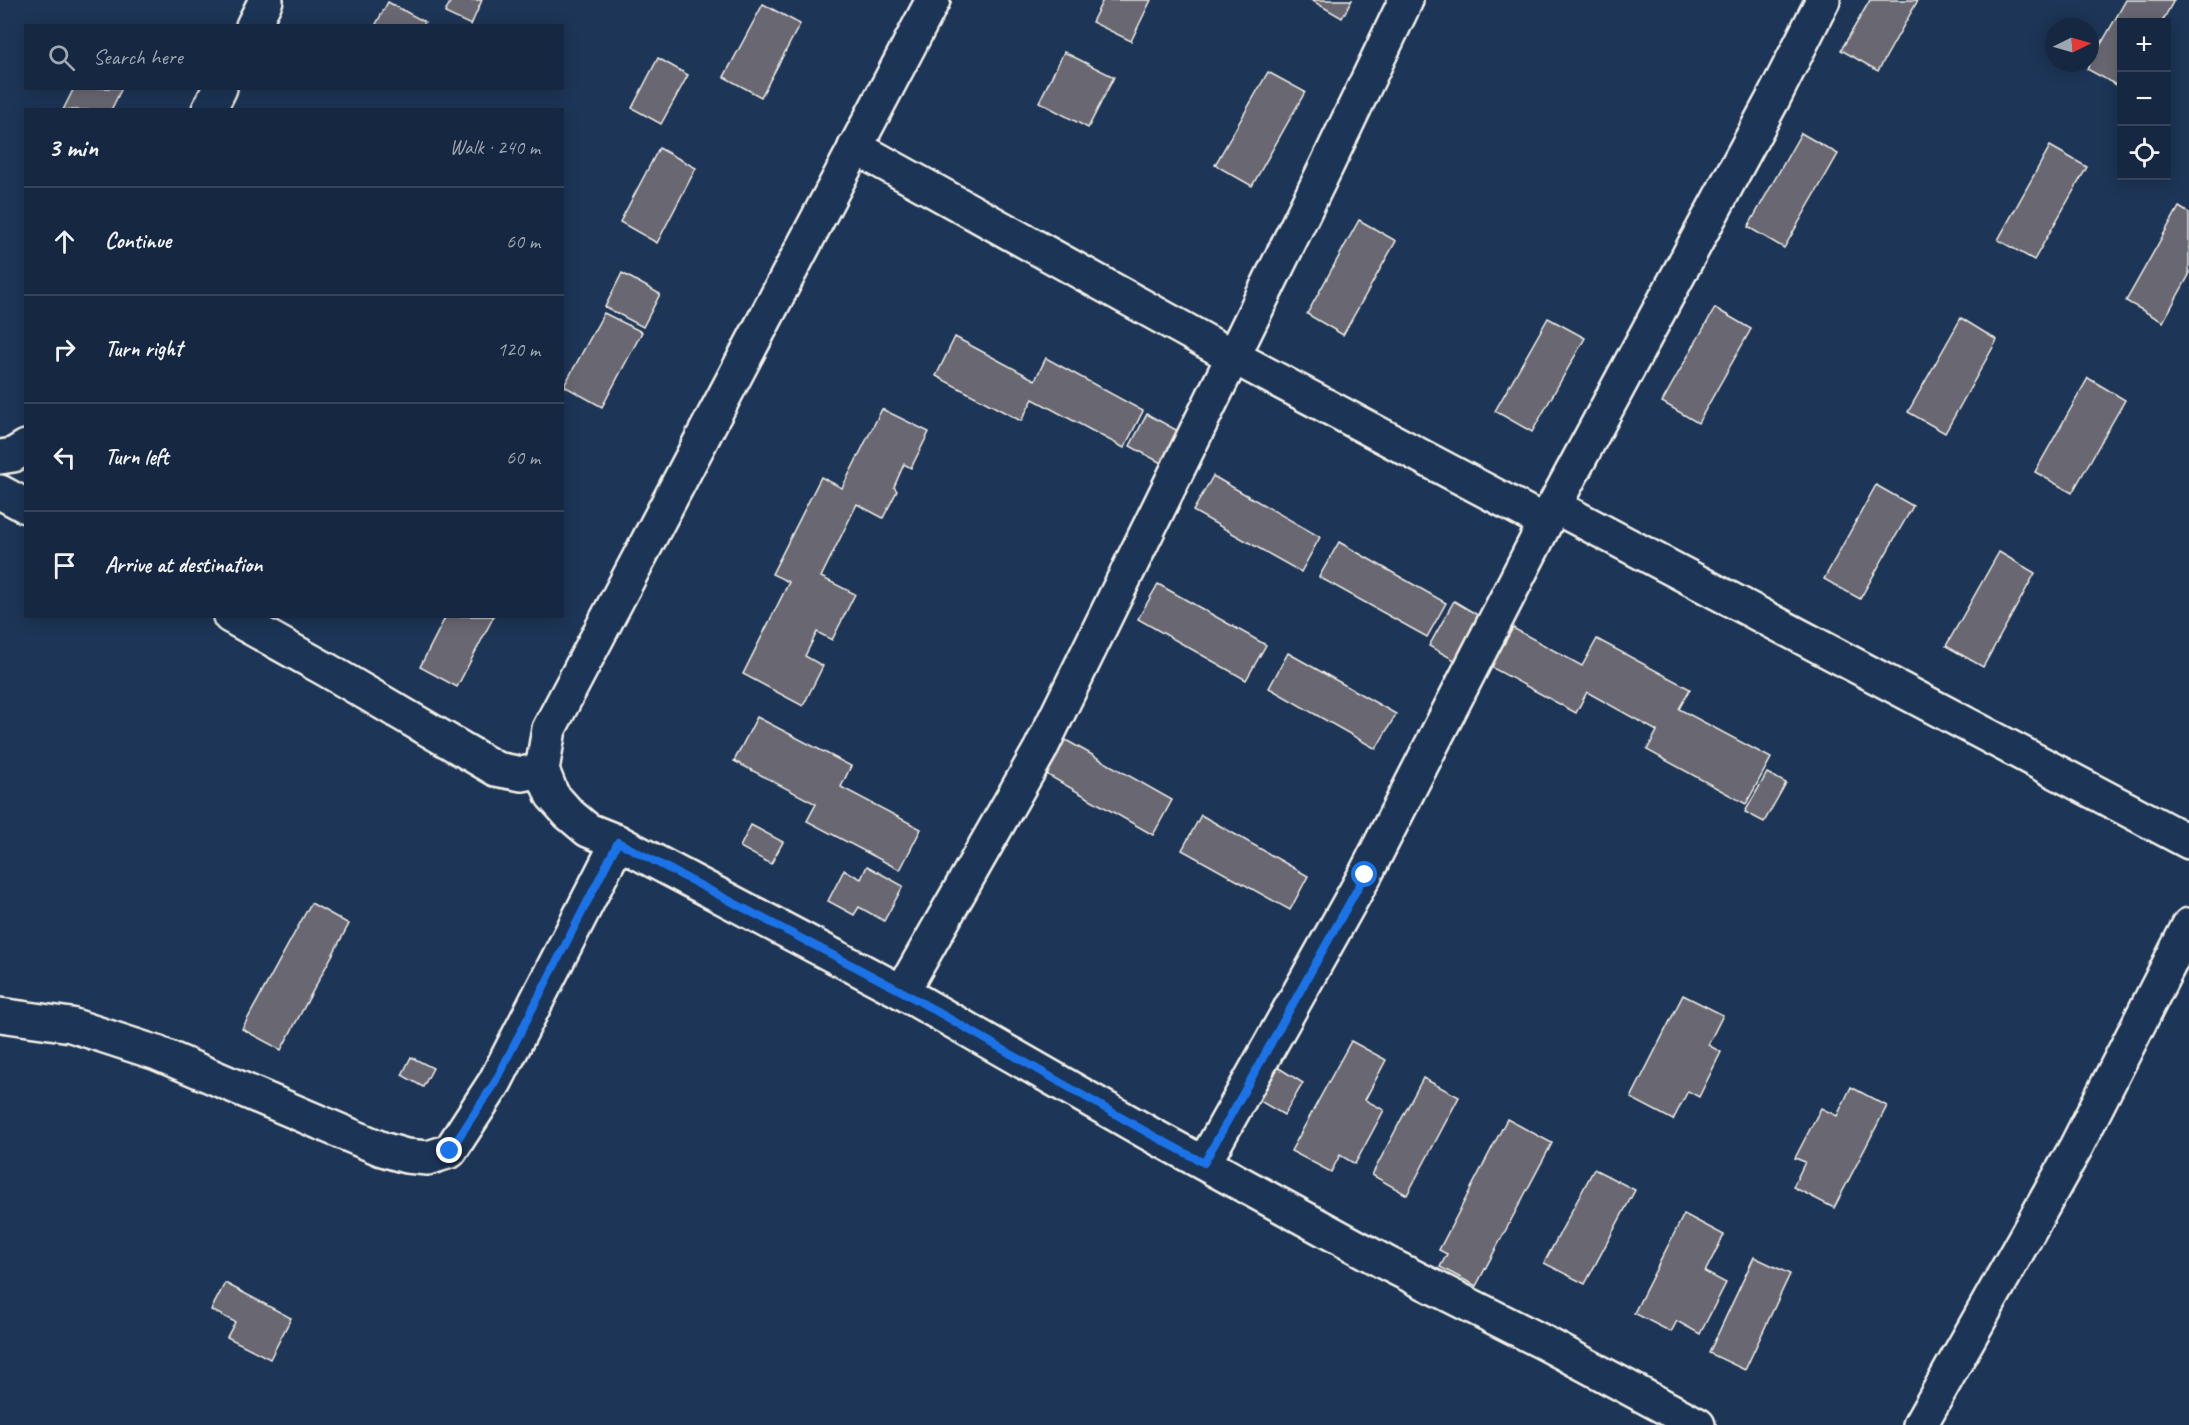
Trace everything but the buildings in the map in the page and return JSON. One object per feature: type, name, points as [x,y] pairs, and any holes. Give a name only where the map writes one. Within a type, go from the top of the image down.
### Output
[{"type":"street","points":[[254,24],[266,0]]},
{"type":"street","points":[[933,0],[549,729],[542,770],[552,795],[588,830],[618,842],[903,992],[1150,1134],[1386,1263],[1543,1342],[1698,1425]]},
{"type":"street","points":[[903,992],[1040,750],[1234,357],[1406,0]]},
{"type":"street","points":[[1204,1163],[1365,875],[1550,514],[1773,99],[1823,0]]},
{"type":"street","points":[[210,108],[219,90]]},
{"type":"street","points":[[855,147],[1234,357],[1550,514],[2189,842]]},
{"type":"street","points":[[0,457],[24,448]]},
{"type":"street","points":[[0,492],[24,505]]},
{"type":"street","points":[[234,618],[496,769],[522,774],[542,770]]},
{"type":"street","points":[[0,1015],[71,1025],[157,1053],[382,1149],[406,1156],[428,1158],[450,1151],[495,1082],[618,842]]},
{"type":"street","points":[[1920,1425],[2076,1146],[2189,925]]},
{"type":"route","points":[[450,1151],[495,1082],[618,842],[903,992],[1204,1163],[1365,875]]}]
